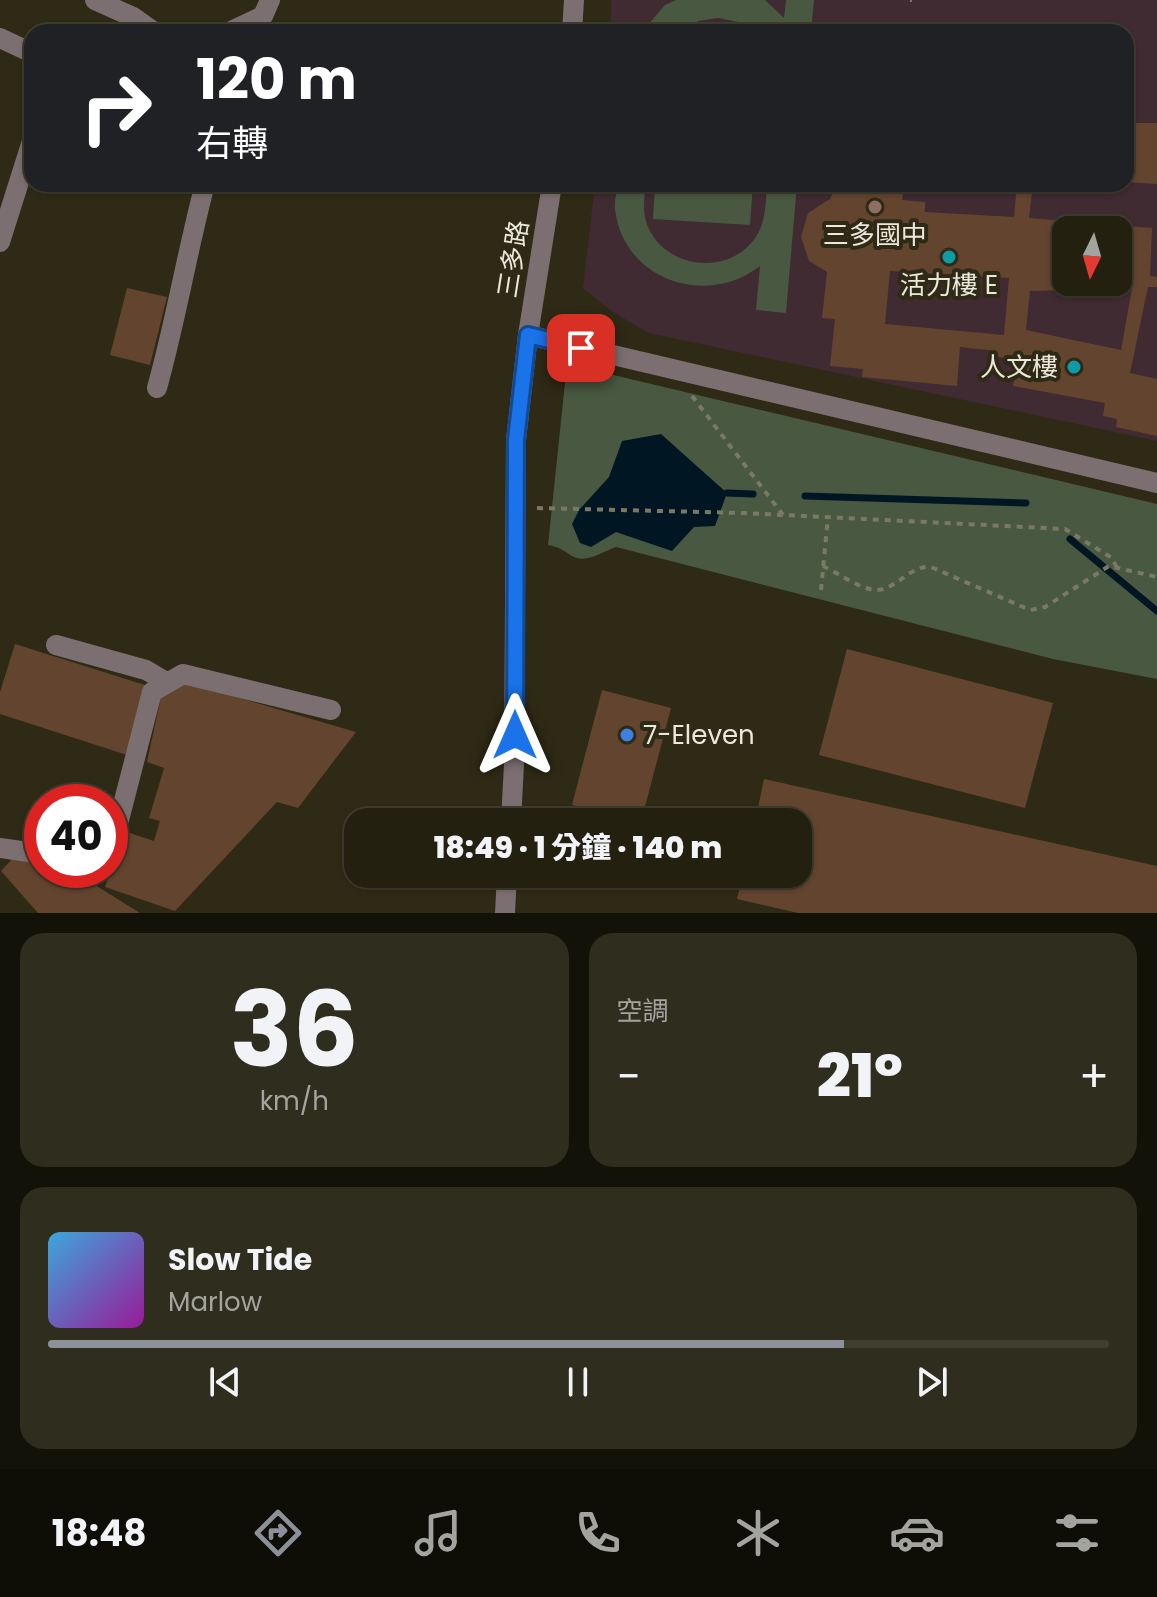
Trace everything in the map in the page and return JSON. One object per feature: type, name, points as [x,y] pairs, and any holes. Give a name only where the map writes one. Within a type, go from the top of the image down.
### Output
[{"type":"street","points":[[95,0],[143,24]]},
{"type":"street","points":[[572,24],[574,0]]},
{"type":"street","points":[[0,38],[24,49]]},
{"type":"street","points":[[0,242],[8,189],[24,157]]},
{"type":"street","points":[[157,388],[176,320],[184,263],[203,192]]},
{"type":"street","name":"三多路","points":[[512,808],[516,440],[528,335],[551,192]]},
{"type":"street","points":[[528,335],[1157,483]]},
{"type":"street","points":[[56,645],[146,670],[168,683]]},
{"type":"street","points":[[128,785],[152,692],[183,674],[331,710]]},
{"type":"street","points":[[0,848],[24,851]]},
{"type":"street","points":[[505,913],[506,888]]},
{"type":"path","points":[[687,390],[783,515]]},
{"type":"path","points":[[537,508],[783,515],[1065,529],[1112,558],[1117,568]]},
{"type":"path","points":[[821,590],[828,517]]},
{"type":"path","points":[[823,566],[873,590],[888,587],[916,569],[931,567],[1030,610],[1045,607],[1109,566],[1157,577]]},
{"type":"shaded area","name":"三多國中","points":[[611,0],[1157,0],[1157,441],[649,333],[614,313],[583,288],[594,192],[1134,192],[1134,24],[611,24]]},
{"type":"green space","points":[[676,0],[765,0],[784,18],[786,0],[814,0],[812,24],[742,24],[718,18],[693,24],[649,24],[665,5]]},
{"type":"green space","points":[[616,192],[645,192],[645,216],[658,243],[688,261],[705,263],[722,261],[738,254],[751,243],[763,222],[767,192],[796,192],[786,313],[756,310],[760,266],[739,279],[716,285],[692,285],[670,280],[650,269],[633,254],[621,234]]},
{"type":"green space","points":[[655,192],[752,192],[750,225],[653,219]]},
{"type":"green space","points":[[567,364],[1157,504],[1157,679],[1053,659],[616,547],[583,559],[548,545]]},
{"type":"water","points":[[661,434],[727,493],[715,526],[694,527],[672,551],[616,532],[591,547],[580,543],[572,524],[579,510],[609,477],[622,441]]},
{"type":"building","points":[[1134,123],[1157,123],[1157,184],[1134,183]]},
{"type":"building","points":[[833,192],[904,192],[902,200],[925,202],[925,212],[1014,217],[1016,192],[1032,192],[1029,218],[1052,220],[1052,290],[1030,291],[1026,330],[1121,350],[1132,296],[1132,226],[1152,228],[1150,276],[1157,277],[1157,287],[1148,287],[1130,373],[1157,379],[1157,436],[1116,427],[1117,419],[1103,416],[1105,403],[1013,386],[1018,361],[995,356],[996,351],[960,347],[957,386],[862,377],[863,369],[830,366],[835,319],[822,318],[827,272],[809,261],[801,237],[808,213],[830,199]],"holes":[[[890,271],[1009,278],[1004,335],[885,324]]]},
{"type":"building","points":[[127,288],[167,297],[150,365],[110,355]]},
{"type":"building","points":[[15,644],[148,686],[127,755],[0,714],[0,692]]},
{"type":"building","points":[[847,649],[1053,703],[1025,808],[819,755]]},
{"type":"building","points":[[185,682],[356,732],[298,808],[277,802],[175,911],[108,888],[128,888],[128,832],[154,841],[160,821],[149,818],[164,768],[147,762],[161,697]]},
{"type":"building","name":"7-Eleven","points":[[602,690],[671,708],[645,808],[584,808],[572,805]]},
{"type":"building","points":[[764,779],[1157,866],[1157,913],[798,913],[737,899],[740,888],[812,888],[812,808],[758,808]]},
{"type":"building","points":[[14,857],[24,860],[24,888],[100,888],[140,913],[38,913],[1,871]]},
{"type":"waterway","points":[[727,493],[753,494]]},
{"type":"waterway","points":[[805,496],[1026,503]]},
{"type":"waterway","points":[[1070,539],[1157,611]]},
{"type":"place","name":"三多國中","points":[[875,207]]},
{"type":"place","name":"活力樓 E","points":[[949,257]]},
{"type":"place","name":"人文樓","points":[[1074,367]]},
{"type":"place","name":"7-Eleven","points":[[627,735]]},
{"type":"route","points":[[515,735],[516,440],[528,335],[581,348]]}]
